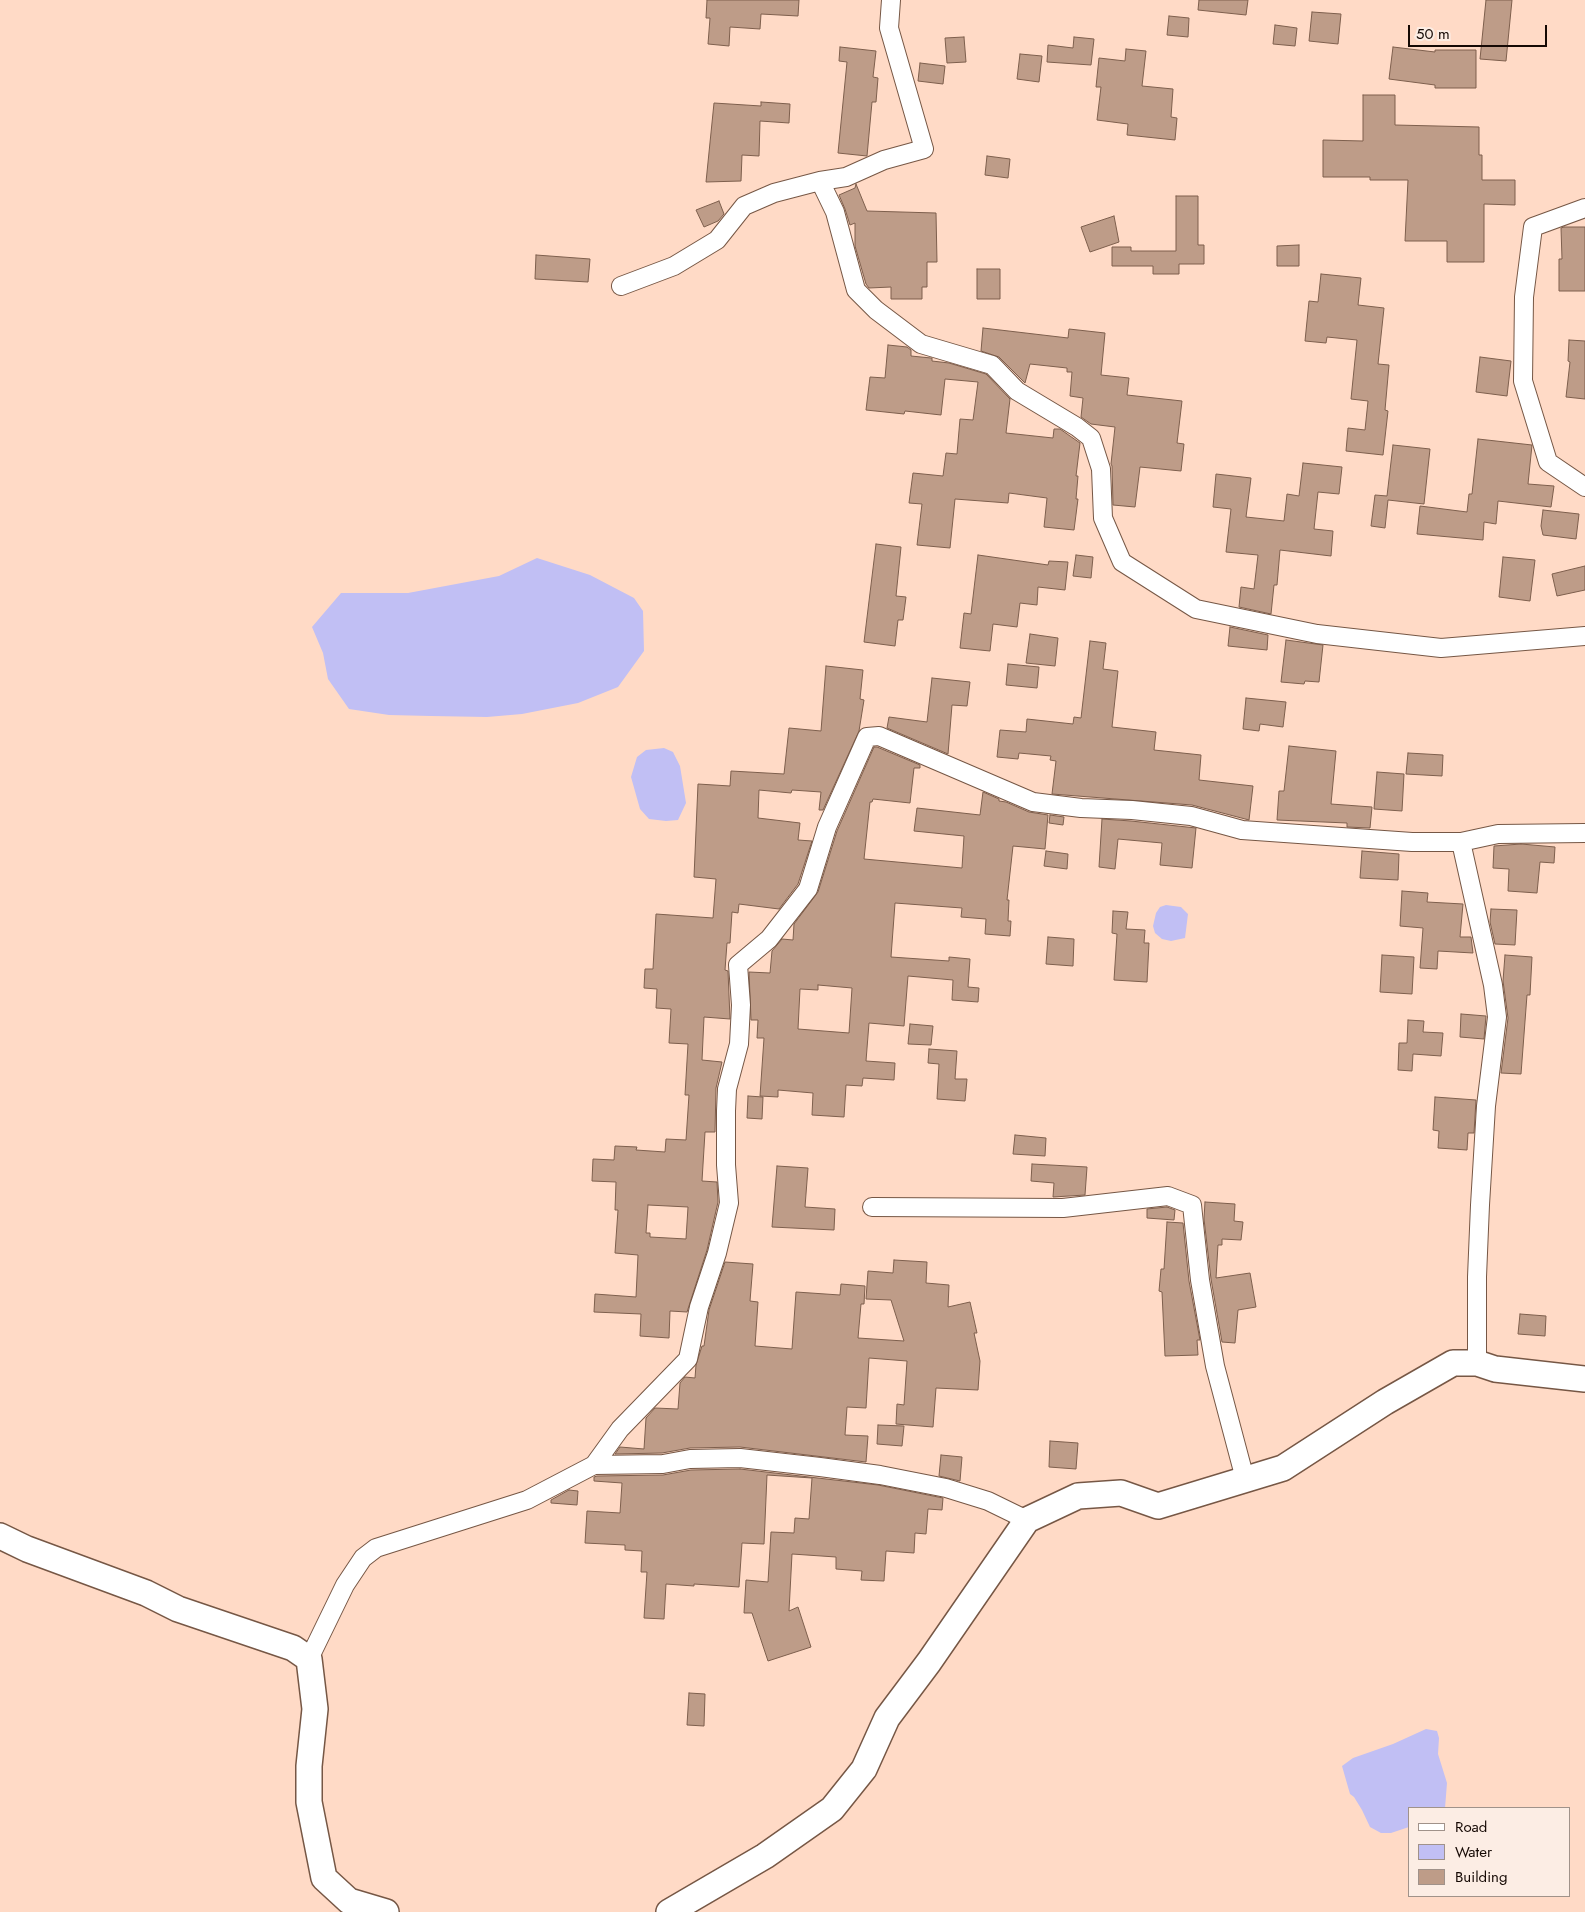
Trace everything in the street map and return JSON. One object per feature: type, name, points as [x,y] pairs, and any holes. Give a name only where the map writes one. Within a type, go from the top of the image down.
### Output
[{"type":"street","points":[[621,286],[674,266],[717,240],[744,206],[774,193],[820,181],[846,177],[884,160],[924,149],[889,28],[891,0]]},
{"type":"street","points":[[820,181],[835,212],[856,290],[876,310],[921,344],[992,364],[1017,391],[1077,427],[1091,438],[1101,469],[1102,518],[1122,562],[1196,609],[1317,634],[1441,648],[1585,636]]},
{"type":"street","points":[[1585,208],[1533,227],[1524,298],[1524,381],[1548,462],[1585,487]]},
{"type":"street","points":[[386,1912],[349,1901],[324,1878],[309,1802],[315,1709],[309,1659],[345,1584],[363,1558],[376,1548],[527,1500],[594,1465],[620,1429],[688,1359],[699,1307],[717,1252],[729,1203],[726,1165],[726,1111],[728,1089],[739,1044],[741,1005],[738,965],[769,939],[808,888],[827,827],[867,737],[879,736],[1033,802],[1080,808],[1132,810],[1191,816],[1242,830],[1412,842],[1461,842],[1498,834],[1585,833]]},
{"type":"street","points":[[1461,842],[1493,985],[1497,1017],[1486,1106],[1480,1205],[1477,1277],[1477,1363]]},
{"type":"street","points":[[872,1208],[1063,1208],[1168,1196],[1192,1205],[1200,1280],[1215,1366],[1245,1479]]},
{"type":"street","points":[[669,1912],[765,1856],[832,1810],[864,1769],[887,1718],[929,1662],[1027,1520],[1078,1496],[1121,1493],[1158,1506],[1284,1468],[1384,1402],[1453,1363],[1477,1363],[1495,1369],[1585,1379]]},
{"type":"street","points":[[594,1465],[663,1464],[690,1459],[740,1458],[820,1467],[880,1475],[946,1488],[988,1501],[1027,1520]]},
{"type":"street","points":[[0,1536],[27,1549],[146,1593],[178,1610],[293,1648],[309,1659]]},
{"type":"water","points":[[537,558],[590,575],[634,598],[643,611],[644,651],[618,687],[578,703],[522,714],[487,717],[389,715],[349,709],[328,679],[323,653],[312,627],[341,593],[408,593],[499,576]]},
{"type":"water","points":[[664,748],[673,752],[680,766],[686,803],[678,820],[649,819],[640,809],[631,777],[637,757],[646,750]]},
{"type":"water","points":[[1166,905],[1181,907],[1188,914],[1185,938],[1171,941],[1162,939],[1155,933],[1153,926],[1156,913],[1160,907]]},
{"type":"water","points":[[1426,1729],[1437,1731],[1439,1738],[1438,1754],[1447,1783],[1445,1807],[1408,1807],[1408,1827],[1391,1833],[1381,1833],[1370,1827],[1362,1810],[1350,1794],[1342,1766],[1353,1758],[1393,1744]]},
{"type":"building","points":[[707,0],[799,0],[798,16],[761,14],[760,29],[730,27],[729,46],[708,44],[710,18],[706,18]]},
{"type":"building","points":[[1199,0],[1248,0],[1246,15],[1198,10]]},
{"type":"building","points":[[1486,0],[1512,0],[1506,61],[1480,59]]},
{"type":"building","points":[[1312,12],[1341,14],[1338,44],[1309,41]]},
{"type":"building","points":[[1169,16],[1189,18],[1188,37],[1167,35]]},
{"type":"building","points":[[1275,25],[1297,28],[1295,46],[1273,44]]},
{"type":"building","points":[[964,37],[966,62],[947,63],[945,38]]},
{"type":"building","points":[[1074,37],[1094,39],[1091,65],[1047,62],[1048,45],[1073,48]]},
{"type":"building","points":[[840,47],[876,51],[873,77],[878,78],[876,102],[872,102],[867,156],[838,153],[847,62],[839,61]]},
{"type":"building","points":[[1393,47],[1435,52],[1435,50],[1476,50],[1476,88],[1435,88],[1435,85],[1389,79]]},
{"type":"building","points":[[1126,49],[1146,51],[1142,86],[1173,89],[1171,117],[1177,118],[1175,140],[1127,135],[1128,124],[1097,120],[1101,87],[1096,87],[1099,58],[1125,61]]},
{"type":"building","points":[[1020,54],[1042,56],[1039,82],[1017,79]]},
{"type":"building","points":[[920,63],[945,66],[943,84],[918,81]]},
{"type":"building","points":[[1363,95],[1395,95],[1395,125],[1479,127],[1479,155],[1482,155],[1482,180],[1515,180],[1515,205],[1484,204],[1484,262],[1447,262],[1447,241],[1405,241],[1408,180],[1370,180],[1370,177],[1323,177],[1323,140],[1363,141]]},
{"type":"building","points":[[761,102],[790,104],[789,123],[760,121],[759,156],[742,155],[741,181],[706,182],[714,103],[761,106]]},
{"type":"building","points":[[987,156],[1010,159],[1008,178],[985,175]]},
{"type":"building","points":[[856,184],[867,211],[936,213],[937,262],[927,262],[927,287],[922,287],[922,299],[891,299],[891,287],[869,288],[866,284],[855,246],[855,223],[850,225],[839,195],[855,188]]},
{"type":"building","points":[[1176,196],[1198,196],[1198,245],[1204,245],[1204,264],[1179,264],[1179,274],[1153,274],[1153,266],[1112,266],[1112,247],[1131,247],[1131,251],[1176,251]]},
{"type":"building","points":[[719,201],[724,214],[718,221],[704,227],[696,210]]},
{"type":"building","points":[[1114,216],[1119,242],[1090,252],[1081,227]]},
{"type":"building","points":[[1585,227],[1585,291],[1559,291],[1559,259],[1562,259],[1561,228]]},
{"type":"building","points":[[1299,245],[1299,266],[1277,266],[1277,246]]},
{"type":"building","points":[[536,255],[590,259],[588,282],[535,279]]},
{"type":"building","points":[[977,269],[1000,269],[1000,299],[977,299]]},
{"type":"building","points":[[1321,274],[1361,278],[1358,305],[1384,308],[1378,364],[1389,365],[1385,410],[1388,411],[1383,455],[1346,451],[1348,428],[1365,430],[1368,401],[1351,399],[1357,340],[1327,337],[1326,343],[1305,341],[1309,301],[1318,302]]},
{"type":"building","points":[[983,328],[1068,338],[1069,329],[1105,333],[1101,375],[1129,378],[1127,395],[1182,401],[1177,443],[1184,444],[1181,471],[1140,467],[1135,507],[1113,505],[1111,464],[1115,427],[1091,424],[1081,417],[1083,398],[1070,396],[1072,372],[1067,372],[1067,368],[1030,364],[1025,383],[999,357],[981,351]]},
{"type":"building","points":[[1569,340],[1585,341],[1585,399],[1566,397],[1570,362],[1568,361]]},
{"type":"building","points":[[888,345],[907,347],[911,350],[911,356],[932,358],[932,361],[949,363],[986,374],[1010,399],[1006,433],[1053,438],[1054,429],[1060,429],[1080,443],[1076,476],[1078,476],[1076,499],[1078,499],[1074,530],[1044,527],[1047,498],[1009,493],[1008,503],[955,499],[950,548],[917,545],[922,504],[909,503],[913,473],[943,476],[946,453],[957,454],[960,419],[973,420],[978,382],[945,379],[941,415],[905,411],[904,414],[866,410],[870,377],[885,378]]},
{"type":"building","points":[[1480,357],[1511,361],[1507,396],[1476,392]]},
{"type":"building","points":[[1478,439],[1532,445],[1528,484],[1554,486],[1551,507],[1498,501],[1496,524],[1484,522],[1483,540],[1417,534],[1420,506],[1467,512],[1469,494],[1472,494]]},
{"type":"building","points":[[1393,445],[1430,449],[1424,504],[1388,500],[1385,528],[1371,526],[1375,495],[1387,496]]},
{"type":"building","points":[[1303,463],[1342,467],[1339,494],[1318,492],[1314,529],[1333,531],[1331,556],[1280,550],[1277,585],[1274,585],[1271,614],[1239,607],[1241,587],[1254,589],[1258,555],[1226,552],[1231,509],[1213,507],[1216,474],[1251,478],[1246,517],[1284,521],[1287,494],[1299,496]]},
{"type":"building","points":[[1543,510],[1579,514],[1576,539],[1543,535],[1541,526]]},
{"type":"building","points":[[876,544],[901,547],[896,596],[906,597],[903,620],[898,620],[895,646],[864,642]]},
{"type":"building","points":[[978,555],[1048,565],[1049,561],[1068,562],[1065,590],[1038,587],[1037,605],[1020,603],[1017,627],[993,624],[990,651],[960,648],[964,613],[971,614]]},
{"type":"building","points":[[1076,555],[1093,557],[1091,578],[1073,576]]},
{"type":"building","points":[[1503,557],[1535,560],[1530,601],[1499,597]]},
{"type":"building","points":[[1585,566],[1585,590],[1557,596],[1552,574]]},
{"type":"building","points":[[1230,627],[1268,635],[1267,650],[1228,646]]},
{"type":"building","points":[[1030,634],[1058,638],[1055,666],[1026,663]]},
{"type":"building","points":[[1286,640],[1323,645],[1319,682],[1305,681],[1304,684],[1281,682]]},
{"type":"building","points":[[1090,641],[1106,643],[1103,669],[1118,671],[1112,727],[1156,732],[1154,750],[1201,755],[1199,780],[1253,786],[1249,820],[1192,805],[1052,794],[1056,761],[1050,760],[1051,756],[1019,753],[1018,759],[997,757],[1000,730],[1026,732],[1027,719],[1073,724],[1074,717],[1081,718]]},
{"type":"building","points":[[1008,664],[1039,667],[1037,688],[1006,685]]},
{"type":"building","points":[[826,666],[863,670],[860,699],[864,700],[859,731],[823,810],[819,810],[821,792],[792,790],[791,793],[759,790],[758,818],[800,823],[798,840],[812,841],[798,884],[779,909],[739,904],[738,913],[732,912],[730,943],[727,943],[725,970],[728,971],[730,1019],[704,1017],[702,1060],[722,1062],[716,1088],[715,1132],[705,1132],[702,1181],[717,1182],[718,1202],[707,1250],[687,1312],[670,1311],[669,1338],[640,1336],[641,1314],[594,1312],[595,1294],[636,1297],[638,1255],[615,1253],[618,1210],[615,1210],[616,1182],[592,1181],[593,1159],[614,1160],[615,1146],[637,1147],[636,1150],[665,1152],[666,1139],[686,1140],[689,1095],[685,1095],[688,1044],[669,1043],[671,1009],[656,1008],[657,989],[644,988],[645,969],[653,969],[656,914],[713,918],[716,879],[694,877],[698,784],[730,786],[731,771],[784,774],[789,728],[821,731]],"holes":[[[648,1205],[688,1207],[686,1239],[650,1237],[650,1233],[646,1233]]]},
{"type":"building","points":[[932,678],[970,682],[967,706],[952,705],[948,754],[887,728],[889,717],[927,722]]},
{"type":"building","points":[[1246,698],[1286,702],[1283,727],[1260,724],[1259,731],[1243,729]]},
{"type":"building","points":[[1289,746],[1336,751],[1331,804],[1372,807],[1370,828],[1347,827],[1347,823],[1277,820],[1279,791],[1284,791]]},
{"type":"building","points":[[874,747],[920,765],[920,768],[914,768],[910,803],[873,799],[870,802],[864,859],[962,868],[964,836],[914,831],[917,808],[980,815],[983,792],[999,799],[999,801],[1029,812],[1048,815],[1045,849],[1013,846],[1007,900],[1009,900],[1008,921],[1011,921],[1010,936],[985,934],[986,919],[961,917],[962,908],[895,903],[891,957],[949,961],[949,957],[970,959],[968,987],[979,988],[978,1002],[952,1000],[953,980],[908,976],[904,1026],[869,1023],[866,1061],[895,1063],[894,1080],[863,1078],[862,1086],[846,1085],[844,1117],[812,1115],[813,1093],[778,1090],[778,1097],[760,1096],[764,1038],[757,1038],[758,1020],[751,1020],[749,972],[770,973],[772,951],[782,939],[793,940],[794,924],[818,892],[837,831]],"holes":[[[818,985],[852,988],[849,1033],[798,1029],[800,989],[818,990]]]},
{"type":"building","points":[[1408,753],[1443,755],[1442,776],[1406,774]]},
{"type":"building","points":[[1377,772],[1404,774],[1402,811],[1374,809]]},
{"type":"building","points":[[1050,815],[1064,817],[1063,825],[1049,823]]},
{"type":"building","points":[[1102,819],[1196,828],[1192,868],[1160,865],[1162,843],[1118,839],[1115,869],[1099,867]]},
{"type":"building","points":[[1521,844],[1555,847],[1554,863],[1540,862],[1537,893],[1508,891],[1509,869],[1493,868],[1494,846]]},
{"type":"building","points":[[1046,851],[1068,854],[1067,869],[1044,866]]},
{"type":"building","points":[[1362,851],[1399,854],[1398,880],[1360,878]]},
{"type":"building","points":[[1402,891],[1428,893],[1427,902],[1463,904],[1460,937],[1471,937],[1473,953],[1438,951],[1437,969],[1420,968],[1423,928],[1400,926]]},
{"type":"building","points":[[1491,909],[1517,910],[1515,945],[1495,944],[1490,922]]},
{"type":"building","points":[[1113,911],[1128,912],[1126,929],[1145,930],[1144,943],[1149,943],[1147,982],[1114,980],[1117,934],[1112,933]]},
{"type":"building","points":[[1048,937],[1074,939],[1073,966],[1046,964]]},
{"type":"building","points":[[1382,955],[1414,957],[1412,994],[1380,992]]},
{"type":"building","points":[[1505,955],[1532,957],[1530,995],[1527,995],[1521,1074],[1501,1073],[1508,1018],[1503,981]]},
{"type":"building","points":[[1461,1014],[1486,1016],[1484,1039],[1460,1037]]},
{"type":"building","points":[[1408,1020],[1424,1021],[1423,1032],[1443,1033],[1441,1056],[1413,1054],[1412,1071],[1398,1070],[1399,1043],[1407,1043]]},
{"type":"building","points":[[910,1024],[933,1026],[931,1045],[908,1044]]},
{"type":"building","points":[[929,1049],[957,1051],[955,1079],[967,1079],[965,1101],[937,1099],[939,1064],[928,1063]]},
{"type":"building","points":[[748,1096],[763,1097],[762,1119],[747,1118]]},
{"type":"building","points":[[1435,1097],[1476,1100],[1474,1133],[1468,1133],[1467,1150],[1438,1148],[1439,1131],[1433,1130]]},
{"type":"building","points":[[1015,1135],[1046,1138],[1045,1156],[1013,1154]]},
{"type":"building","points":[[1032,1164],[1087,1167],[1085,1195],[1053,1197],[1054,1183],[1031,1181]]},
{"type":"building","points":[[777,1166],[808,1168],[805,1207],[835,1209],[834,1230],[772,1227]]},
{"type":"building","points":[[1205,1202],[1235,1204],[1234,1221],[1243,1222],[1241,1240],[1222,1239],[1222,1245],[1218,1245],[1216,1278],[1250,1273],[1256,1307],[1238,1310],[1235,1343],[1222,1342],[1211,1279],[1204,1219]]},
{"type":"building","points":[[1167,1207],[1175,1210],[1174,1220],[1147,1218],[1147,1209]]},
{"type":"building","points":[[1167,1222],[1183,1223],[1189,1281],[1200,1340],[1197,1340],[1198,1355],[1165,1356],[1162,1292],[1159,1291],[1161,1269],[1164,1269]]},
{"type":"building","points":[[894,1260],[927,1262],[926,1283],[949,1285],[948,1307],[970,1302],[977,1333],[974,1333],[980,1361],[978,1390],[936,1388],[933,1427],[896,1424],[897,1404],[904,1405],[907,1361],[869,1358],[866,1408],[847,1407],[845,1435],[868,1436],[866,1462],[740,1447],[690,1448],[662,1453],[615,1454],[620,1447],[644,1449],[646,1418],[655,1408],[678,1409],[680,1383],[685,1377],[695,1378],[696,1365],[702,1346],[704,1346],[709,1310],[725,1262],[753,1264],[750,1301],[758,1302],[755,1346],[792,1349],[796,1292],[840,1295],[841,1284],[865,1286],[864,1304],[861,1304],[858,1338],[904,1341],[891,1300],[866,1299],[868,1271],[893,1273]]},
{"type":"building","points":[[1520,1314],[1546,1316],[1545,1336],[1518,1334]]},
{"type":"building","points":[[878,1425],[904,1426],[902,1446],[877,1444]]},
{"type":"building","points":[[1050,1441],[1078,1443],[1076,1469],[1049,1467]]},
{"type":"building","points":[[941,1455],[962,1457],[960,1481],[939,1476]]},
{"type":"building","points":[[740,1469],[878,1485],[943,1498],[942,1510],[928,1509],[926,1534],[915,1533],[914,1553],[886,1551],[884,1581],[861,1580],[862,1571],[836,1569],[836,1557],[792,1554],[789,1611],[798,1607],[811,1647],[768,1661],[752,1613],[744,1613],[746,1580],[768,1582],[771,1532],[794,1533],[795,1518],[809,1519],[812,1478],[767,1475],[764,1544],[742,1543],[739,1587],[666,1584],[664,1619],[644,1618],[647,1572],[641,1572],[642,1551],[625,1550],[625,1545],[585,1543],[587,1511],[620,1513],[622,1483],[594,1481],[594,1477],[663,1475],[691,1470]]},
{"type":"building","points":[[569,1490],[578,1491],[577,1505],[551,1503],[551,1500]]},
{"type":"building","points":[[689,1693],[705,1694],[704,1726],[687,1725]]}]
